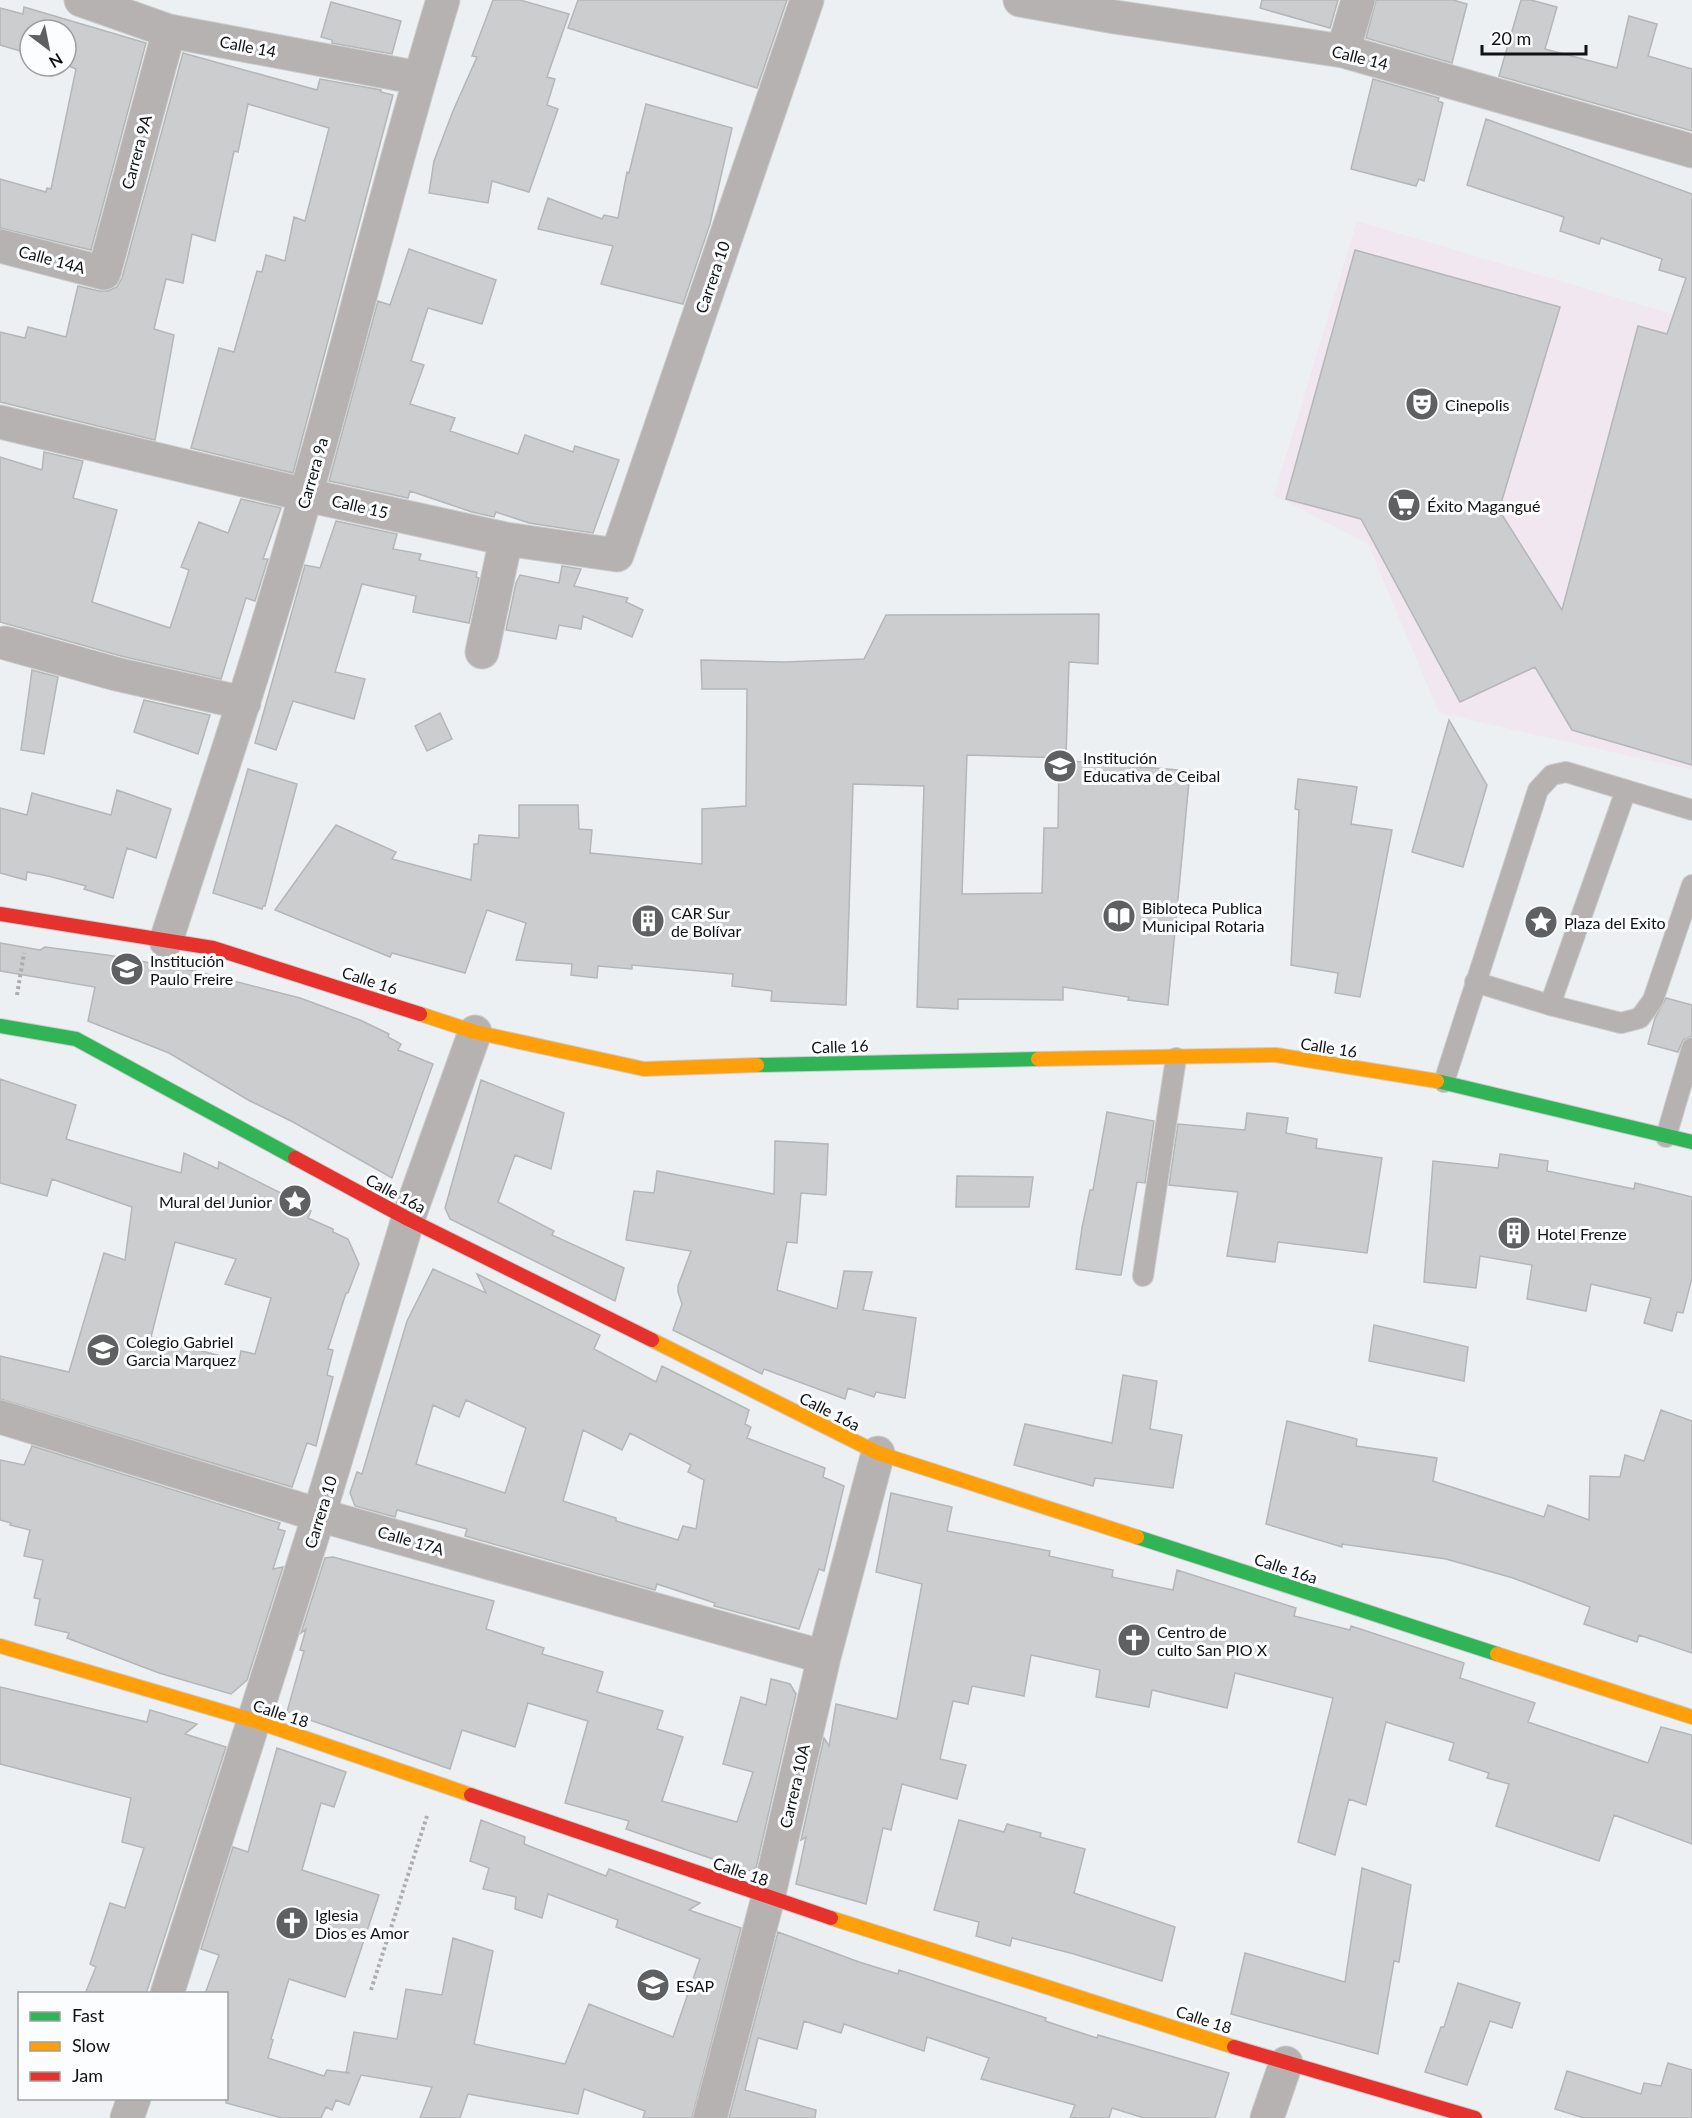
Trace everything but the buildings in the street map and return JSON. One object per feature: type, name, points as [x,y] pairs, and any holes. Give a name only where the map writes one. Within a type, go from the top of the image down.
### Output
[{"type":"main road","name":"Calle 16","points":[[0,914],[213,948],[475,1032],[644,1069],[878,1061],[1276,1055],[1444,1082],[1692,1142]]},
{"type":"main road","name":"Calle 16a","points":[[5,1027],[76,1039],[408,1219],[878,1453],[1692,1717]]},
{"type":"main road","name":"Calle 18","points":[[0,1646],[255,1721],[768,1898],[1286,2063],[1475,2118]]},
{"type":"street","name":"Calle 14","points":[[81,0],[169,31],[419,78]]},
{"type":"street","name":"Carrera 9a","points":[[166,941],[244,703],[306,495],[419,78],[443,0]]},
{"type":"street","name":"Carrera 10","points":[[617,555],[807,0]]},
{"type":"street","name":"Calle 14","points":[[1020,0],[1117,8],[1343,51],[1692,151]]},
{"type":"street","points":[[1343,51],[1358,0]]},
{"type":"street","name":"Carrera 9A","points":[[104,273],[169,31]]},
{"type":"street","name":"Calle 14A","points":[[0,246],[104,273]]},
{"type":"street","name":"Calle 15","points":[[0,422],[306,495],[506,539],[617,555]]},
{"type":"street","points":[[482,652],[506,539]]},
{"type":"street","points":[[5,643],[116,674],[244,703]]},
{"type":"street","name":"Carrera 10","points":[[168,1992],[320,1515],[408,1219],[475,1032]]},
{"type":"street","name":"Calle 17A","points":[[0,1417],[320,1515],[824,1657]]},
{"type":"street","name":"Carrera 10A","points":[[710,2118],[768,1898],[824,1657],[878,1453]]},
{"type":"street","points":[[1267,2118],[1286,2063]]},
{"type":"street","points":[[127,2118],[133,2100]]},
{"type":"lane","points":[[1444,1082],[1538,790],[1552,775],[1566,772],[1692,810]]},
{"type":"lane","points":[[1550,1005],[1626,790]]},
{"type":"lane","points":[[1475,982],[1550,1005],[1621,1023],[1640,1018],[1653,1000],[1692,885]]},
{"type":"lane","points":[[1666,1137],[1692,1048]]},
{"type":"lane","points":[[1143,1276],[1176,1058]]},
{"type":"path","points":[[5,1027],[30,919]]},
{"type":"path","points":[[371,1990],[437,1784]]},
{"type":"shaded area","name":"Éxito Magangué","points":[[1357,221],[1692,320],[1692,770],[1439,713],[1368,544],[1274,495]]},
{"type":"traffic: fast","points":[[0,1026],[76,1039],[295,1158]]},
{"type":"traffic: fast","points":[[757,1065],[1038,1059]]},
{"type":"traffic: fast","points":[[1437,1081],[1692,1142]]},
{"type":"traffic: fast","points":[[1137,1537],[1497,1654]]},
{"type":"traffic: slow","points":[[420,1014],[475,1032],[644,1069],[757,1065]]},
{"type":"traffic: slow","points":[[1038,1059],[1276,1055],[1437,1081]]},
{"type":"traffic: slow","points":[[652,1340],[878,1453],[1137,1537]]},
{"type":"traffic: slow","points":[[0,1646],[255,1721],[471,1795]]},
{"type":"traffic: slow","points":[[1497,1654],[1692,1717]]},
{"type":"traffic: slow","points":[[831,1918],[1234,2047]]},
{"type":"traffic: jam","points":[[0,914],[213,948],[420,1014]]},
{"type":"traffic: jam","points":[[295,1158],[408,1219],[652,1340]]},
{"type":"traffic: jam","points":[[471,1795],[831,1918]]},
{"type":"traffic: jam","points":[[1234,2047],[1475,2118]]},
{"type":"place","name":"Cinepolis","points":[[1422,404]]},
{"type":"place","name":"Éxito Magangué","points":[[1404,505]]},
{"type":"place","name":"Institución Educativa de Ceibal","points":[[1060,766]]},
{"type":"place","name":"Bibloteca Publica Municipal Rotaria","points":[[1119,916]]},
{"type":"place","name":"CAR Sur de Bolívar","points":[[648,921]]},
{"type":"place","name":"Plaza del Exito","points":[[1541,922]]},
{"type":"place","name":"Institución Paulo Freire","points":[[127,969]]},
{"type":"place","name":"Mural del Junior","points":[[295,1201]]},
{"type":"place","name":"Hotel Frenze","points":[[1514,1233]]},
{"type":"place","name":"Colegio Gabriel Garcia Marquez","points":[[103,1350]]},
{"type":"place","name":"Centro de culto San PIO X","points":[[1134,1640]]},
{"type":"place","name":"Iglesia Dios es Amor","points":[[292,1923]]},
{"type":"place","name":"ESAP","points":[[653,1985]]}]
